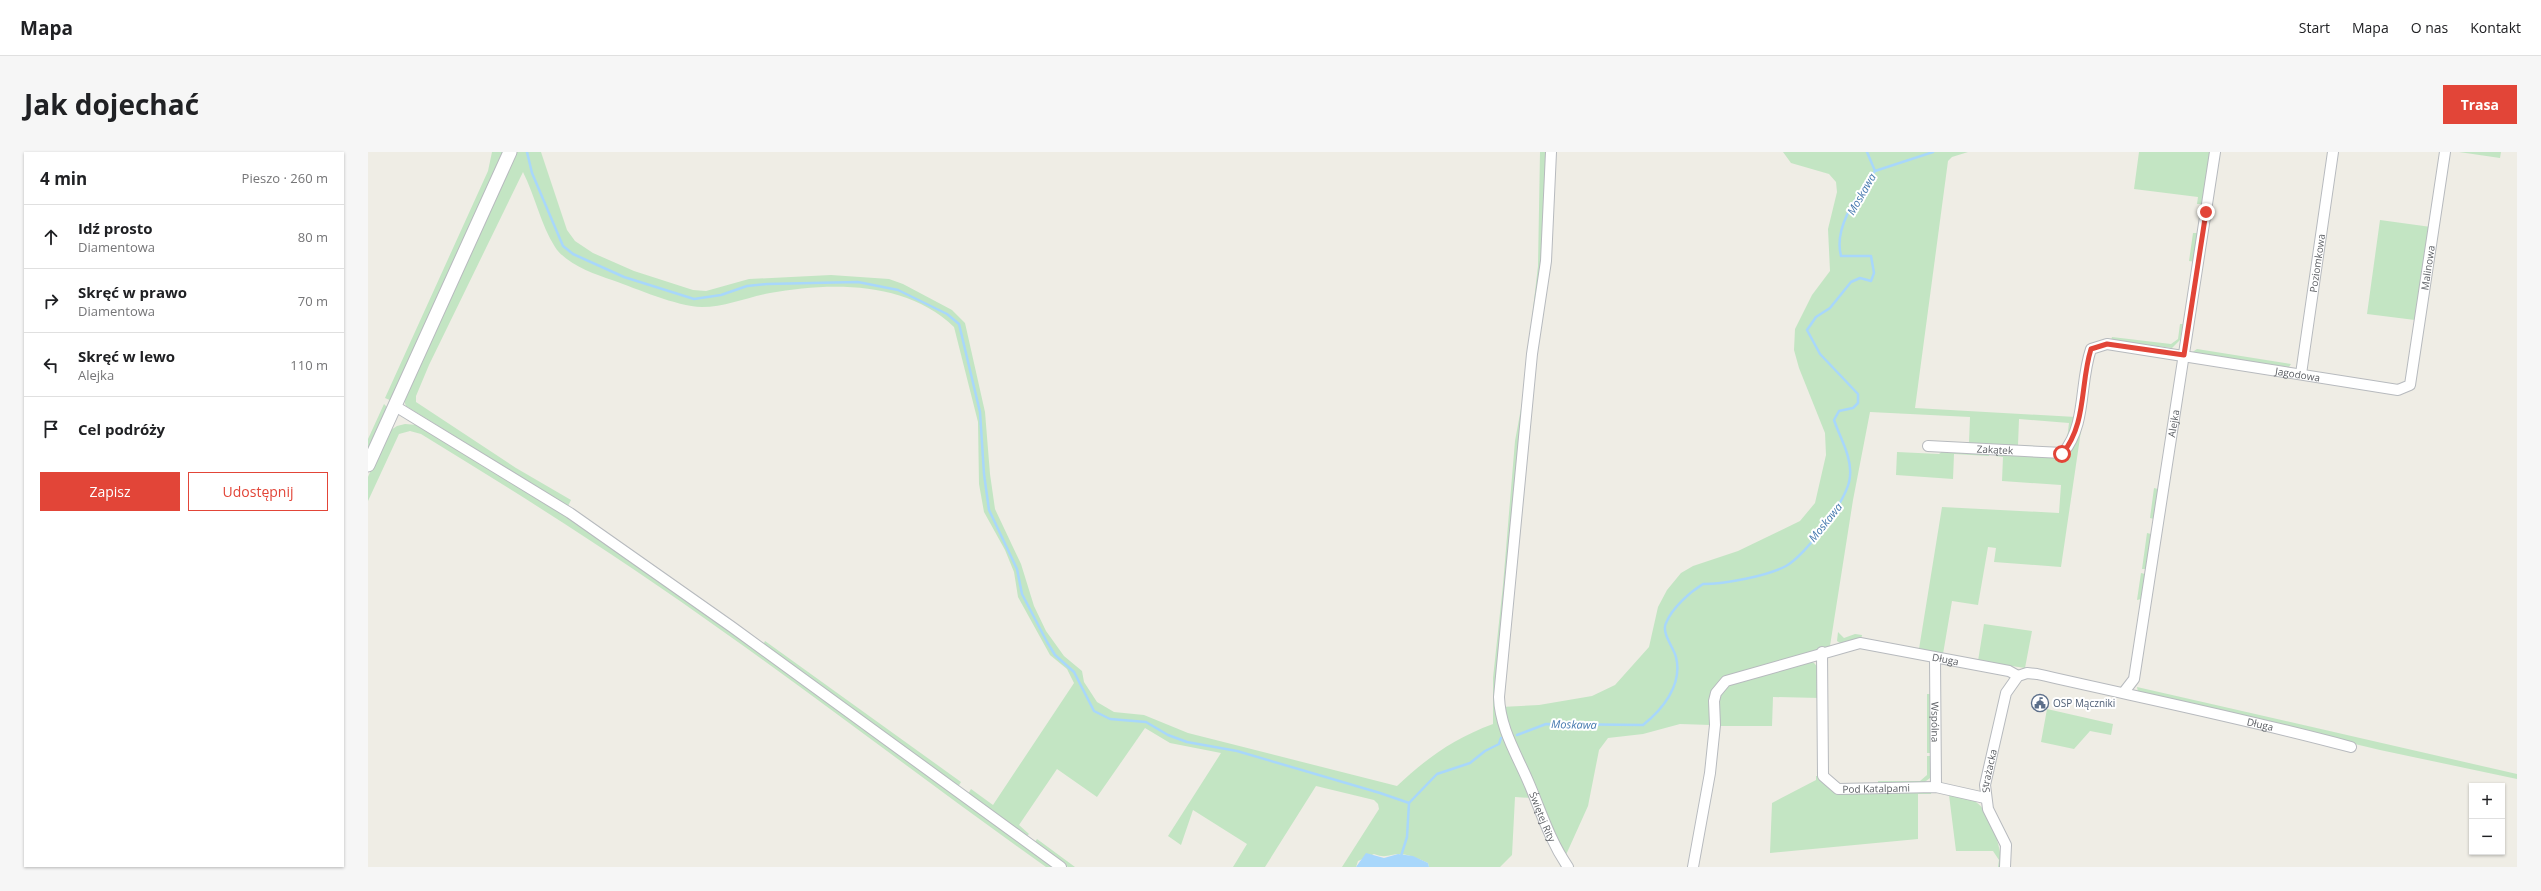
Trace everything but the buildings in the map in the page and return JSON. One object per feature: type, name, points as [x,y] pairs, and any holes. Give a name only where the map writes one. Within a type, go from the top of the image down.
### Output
[{"type":"street","points":[[368,465],[510,152]]},
{"type":"street","name":"Świętej Rity","points":[[1552,152],[1546,261],[1532,354],[1499,698],[1502,723],[1543,823],[1568,867]]},
{"type":"street","name":"Alejka","points":[[2124,692],[2134,679],[2215,152]]},
{"type":"street","name":"Poziomkowa","points":[[2301,374],[2333,152]]},
{"type":"street","name":"Malinowa","points":[[2410,385],[2445,152]]},
{"type":"street","name":"Jagodowa","points":[[2062,454],[2073,441],[2078,423],[2091,349],[2107,344],[2398,390],[2410,385]]},
{"type":"street","points":[[394,406],[570,513],[732,627],[1061,867]]},
{"type":"street","name":"Zakątek","points":[[1928,446],[2062,454]]},
{"type":"street","name":"Długa","points":[[1693,867],[1710,773],[1716,693],[1726,681],[1822,652],[1860,643],[1935,658],[2009,670],[2018,676],[2027,673],[2037,674],[2124,692],[2247,719],[2351,747]]},
{"type":"street","name":"Pod Katalpami","points":[[1822,652],[1823,776],[1838,788],[1936,787],[1985,798]]},
{"type":"street","name":"Wspólna","points":[[1935,658],[1936,787]]},
{"type":"street","name":"Strażacka","points":[[2005,867],[2006,844],[1985,798],[1985,785],[2006,693],[2018,676]]},
{"type":"green space","points":[[492,152],[505,152],[392,401],[385,398],[488,171]]},
{"type":"green space","points":[[515,152],[541,152],[567,230],[575,241],[593,253],[634,271],[693,290],[706,291],[749,279],[831,275],[889,279],[903,284],[952,310],[965,323],[985,412],[990,474],[995,509],[1021,564],[1034,606],[1046,631],[1064,656],[1082,671],[1084,682],[1097,702],[1114,712],[1144,715],[1188,733],[1397,786],[1419,766],[1442,750],[1465,736],[1493,724],[1493,678],[1503,585],[1515,441],[1522,403],[1538,266],[1540,152],[1549,152],[1545,232],[1496,699],[1531,798],[1515,797],[1512,855],[1500,867],[1429,867],[1428,863],[1408,855],[1397,854],[1382,856],[1374,854],[1358,861],[1356,867],[1342,867],[1379,809],[1378,804],[1374,800],[1316,786],[1265,867],[1233,867],[1247,844],[1193,810],[1181,845],[1168,836],[1221,753],[1170,743],[1145,728],[1097,797],[1057,769],[1019,825],[1029,834],[1027,836],[968,794],[971,789],[993,805],[1074,683],[1067,669],[1050,655],[1018,597],[1014,572],[1005,550],[984,512],[979,484],[978,422],[954,327],[935,312],[914,301],[891,293],[867,289],[818,287],[770,293],[711,307],[680,304],[581,268],[560,253],[550,238],[523,172],[429,365],[416,396],[416,402],[516,468],[571,500],[568,506],[406,406],[404,401]]},
{"type":"green space","points":[[1783,152],[1968,152],[1952,157],[1948,161],[1915,408],[2076,417],[2070,440],[2060,450],[2045,449],[2045,447],[2059,448],[2067,440],[2069,423],[2019,419],[2018,445],[2035,446],[2034,449],[1962,445],[1963,442],[1969,442],[1970,417],[1870,412],[1853,500],[1830,646],[1722,678],[1714,690],[1711,725],[1680,724],[1643,734],[1608,738],[1599,750],[1588,806],[1565,857],[1549,829],[1501,707],[1539,705],[1592,696],[1615,685],[1649,647],[1658,607],[1667,590],[1681,573],[1693,566],[1738,551],[1800,521],[1815,503],[1826,455],[1825,433],[1799,368],[1794,350],[1795,329],[1812,295],[1830,271],[1828,229],[1837,192],[1836,182],[1829,174],[1791,163]]},
{"type":"green space","points":[[2139,152],[2210,152],[2203,204],[2197,204],[2198,197],[2134,189]]},
{"type":"green space","points":[[2459,152],[2501,152],[2500,158]]},
{"type":"green space","points":[[2380,220],[2431,227],[2415,320],[2367,314]]},
{"type":"green space","points":[[2193,233],[2199,233],[2195,262],[2189,261]]},
{"type":"green space","points":[[2180,324],[2183,324],[2180,340],[2172,348],[2111,340],[2112,337],[2171,344],[2178,339]]},
{"type":"green space","points":[[2197,349],[2291,364],[2289,367],[2191,353]]},
{"type":"green space","points":[[384,404],[389,409],[368,455],[368,439]]},
{"type":"green space","points":[[405,424],[418,425],[571,518],[732,632],[1055,867],[1046,867],[653,582],[499,482],[421,434],[410,431],[399,434],[368,501],[368,477],[388,432],[397,426]]},
{"type":"green space","points":[[2082,424],[2061,567],[1994,562],[1996,548],[1988,547],[1978,605],[1952,601],[1943,654],[1919,649],[1942,507],[2059,513],[2061,485],[2002,481],[2003,457],[1996,456],[1997,453],[2067,457],[2076,441]]},
{"type":"green space","points":[[1944,450],[1989,453],[1989,456],[1954,454],[1953,479],[1896,475],[1897,452],[1939,454]]},
{"type":"green space","points":[[2154,488],[2158,489],[2154,519],[2150,518]]},
{"type":"green space","points":[[2147,533],[2151,534],[2146,569],[2142,569]]},
{"type":"green space","points":[[2141,573],[2145,574],[2141,599],[2137,600]]},
{"type":"green space","points":[[1984,624],[2032,631],[2025,668],[1978,661]]},
{"type":"green space","points":[[1838,632],[1844,638],[1855,634],[1862,635],[1861,640],[1840,643],[1837,641]]},
{"type":"green space","points":[[765,641],[961,782],[958,787],[763,645]]},
{"type":"green space","points":[[1809,660],[1817,666],[1819,671],[1820,698],[1773,697],[1772,726],[1718,726],[1720,696],[1727,686]]},
{"type":"green space","points":[[2137,687],[2517,774],[2517,779],[2380,750],[2138,692]]},
{"type":"green space","points":[[1927,694],[1931,694],[1930,753],[1927,753]]},
{"type":"green space","points":[[2047,709],[2113,724],[2111,735],[2090,731],[2074,749],[2041,742]]},
{"type":"green space","points":[[1927,756],[1930,756],[1930,778],[1922,784],[1878,785],[1878,781],[1920,781],[1927,775]]},
{"type":"green space","points":[[1816,776],[1819,776],[1835,792],[1932,790],[1931,794],[1918,794],[1918,839],[1770,853],[1772,803],[1816,780]]},
{"type":"green space","points":[[1949,795],[1970,799],[1981,807],[1991,822],[1998,842],[2001,867],[1998,867],[1999,860],[1993,851],[1956,851]]},
{"type":"green space","points":[[1037,839],[1075,867],[1068,867],[1035,842]]},
{"type":"water","points":[[1366,853],[1384,858],[1398,854],[1413,856],[1428,863],[1429,867],[1356,867]]},
{"type":"waterway","points":[[527,152],[532,173],[563,246],[573,254],[624,277],[694,299],[721,295],[747,286],[767,284],[858,282],[898,290],[947,314],[959,324],[980,412],[984,474],[989,510],[1017,569],[1022,594],[1047,642],[1055,655],[1074,672],[1094,711],[1110,719],[1146,722],[1168,735],[1187,742],[1237,751],[1409,803]]},
{"type":"waterway","name":"Moskawa","points":[[1517,735],[1546,724],[1643,725],[1664,704],[1674,687],[1677,667],[1676,657],[1666,636],[1665,627],[1669,617],[1677,606],[1703,584],[1723,583],[1746,579],[1778,570],[1786,566],[1794,560],[1815,538],[1835,511],[1848,486],[1850,469],[1845,448],[1834,420],[1839,411],[1853,408],[1858,403],[1858,394],[1820,354],[1807,330],[1816,317],[1830,308],[1851,282],[1860,278],[1871,281],[1874,273],[1871,256],[1841,256],[1840,245],[1841,233],[1849,211],[1875,171],[1867,152]]},
{"type":"waterway","points":[[1875,171],[1933,152]]},
{"type":"waterway","name":"Moskawa","points":[[1401,856],[1407,837],[1409,803],[1437,774],[1470,763],[1485,751],[1499,744],[1501,738]]},
{"type":"place","name":"OSP Mączniki","points":[[2040,703]]},
{"type":"route","points":[[2062,454],[2073,441],[2078,423],[2088,356],[2091,349],[2107,344],[2184,355],[2206,212]]}]
